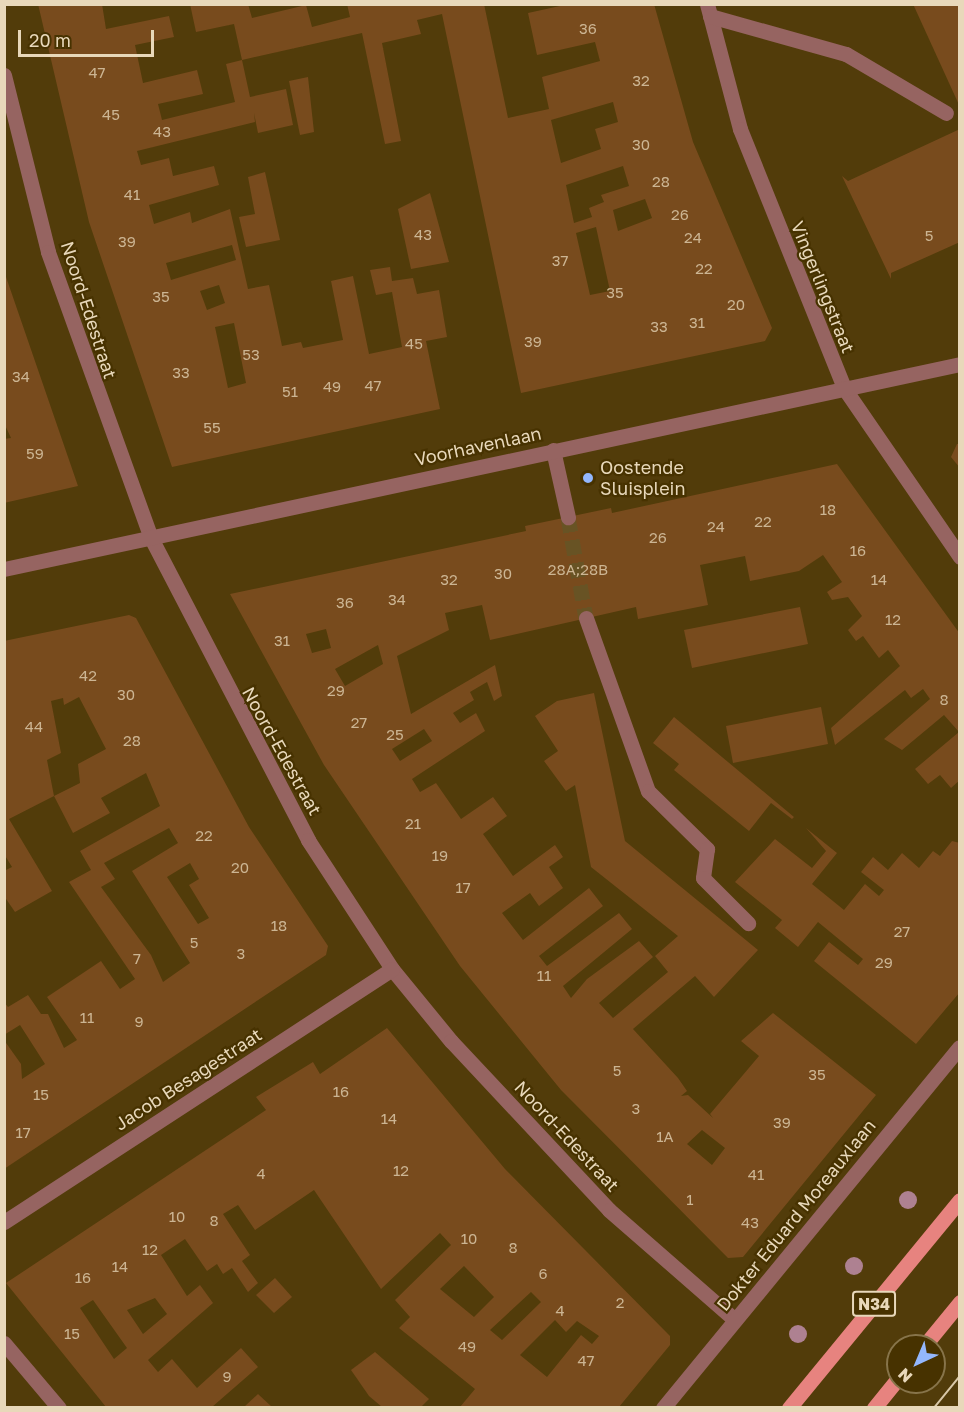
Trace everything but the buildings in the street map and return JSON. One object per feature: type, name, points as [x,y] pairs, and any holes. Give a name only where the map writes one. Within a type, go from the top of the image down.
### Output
[{"type":"main road","name":"N34","points":[[789,1407],[960,1200]]},
{"type":"main road","points":[[934,1334],[960,1302]]},
{"type":"main road","points":[[874,1407],[886,1392]]},
{"type":"street","points":[[708,10],[846,54],[946,113]]},
{"type":"street","name":"Vingerlingstraat","points":[[708,10],[740,129],[844,388],[960,557]]},
{"type":"street","name":"Noord-Edestraat","points":[[4,75],[48,252],[150,536],[308,840],[392,969],[609,1210],[735,1320]]},
{"type":"street","name":"Voorhavenlaan","points":[[4,569],[960,364]]},
{"type":"street","points":[[554,450],[568,517]]},
{"type":"street","points":[[586,618],[648,791],[707,849],[703,878],[748,923]]},
{"type":"street","name":"Jacob Besagestraat","points":[[4,1222],[392,969]]},
{"type":"street","name":"Dokter Eduard Moreauxlaan","points":[[663,1407],[960,1047]]},
{"type":"street","points":[[4,1343],[59,1407]]},
{"type":"tunnel","points":[[568,517],[586,618]]},
{"type":"tram line","points":[[934,1408],[960,1376]]},
{"type":"place","name":"Oostende Sluisplein","points":[[588,478]]}]
